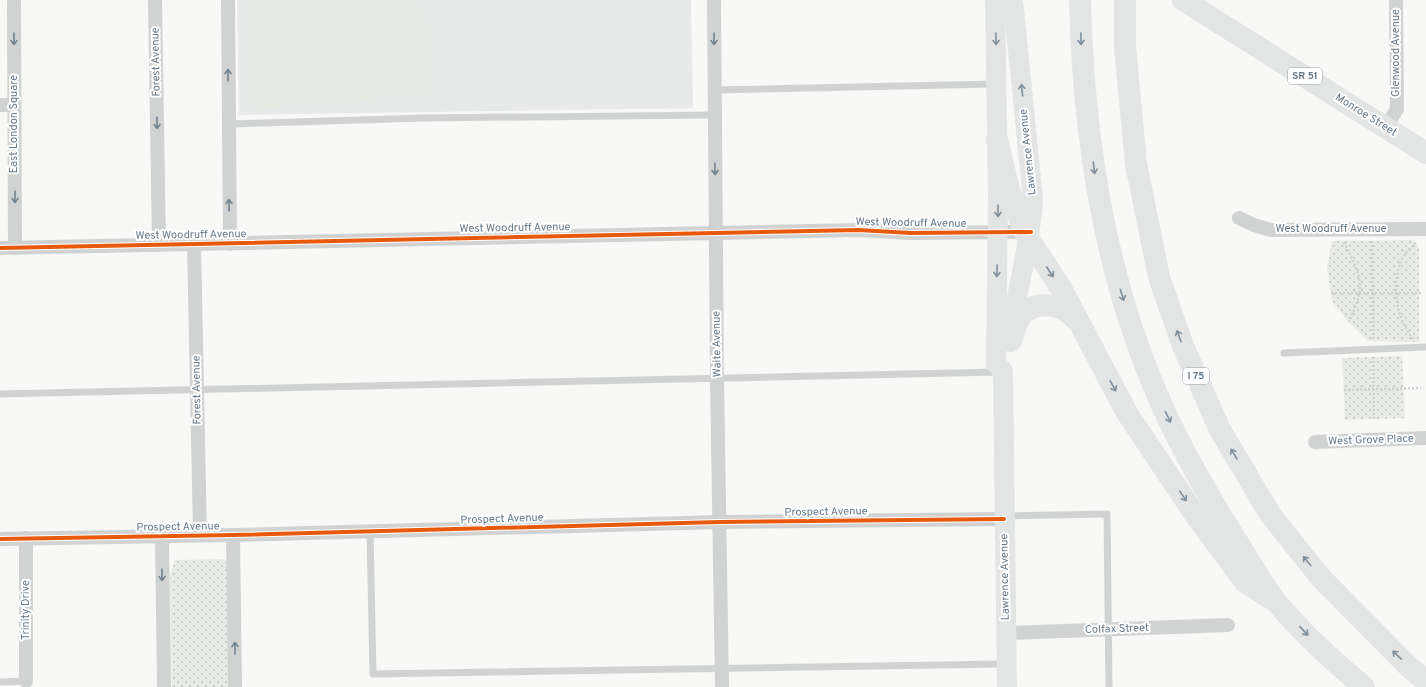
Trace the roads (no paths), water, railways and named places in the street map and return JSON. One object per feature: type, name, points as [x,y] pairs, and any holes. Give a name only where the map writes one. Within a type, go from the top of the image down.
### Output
[{"type":"main road","points":[[1080,0],[1082,57],[1095,176],[1107,236],[1134,335],[1151,381],[1212,501],[1277,603],[1306,634],[1364,687]]},
{"type":"main road","name":"I 75","points":[[1125,0],[1125,47],[1136,164],[1159,277],[1183,346],[1220,430],[1270,514],[1321,578],[1391,650],[1426,681]]},
{"type":"main road","name":"Monroe Street","points":[[1187,1],[1426,153]]},
{"type":"main road","points":[[997,139],[1009,190],[1028,235],[1062,290],[1128,413],[1196,516],[1245,582],[1277,603]]},
{"type":"main road","points":[[1011,341],[1022,315],[1039,306],[1050,305],[1062,308],[1072,315],[1080,325]]},
{"type":"street","name":"East London Square","points":[[14,0],[15,248]]},
{"type":"street","name":"Forest Avenue","points":[[155,0],[159,244]]},
{"type":"street","points":[[228,0],[230,244]]},
{"type":"street","name":"Waite Avenue","points":[[714,0],[717,378],[722,687]]},
{"type":"street","name":"Lawrence Avenue","points":[[995,0],[998,232],[996,364],[1002,372],[1007,687]]},
{"type":"street","name":"Lawrence Avenue","points":[[1002,372],[1010,365],[1011,341],[1028,235],[1033,186],[1013,0]]},
{"type":"street","name":"Glenwood Avenue","points":[[1386,127],[1397,109],[1396,0]]},
{"type":"street","points":[[0,105],[14,105]]},
{"type":"street","name":"West Woodruff Avenue","points":[[1239,218],[1254,225],[1271,230],[1426,229]]},
{"type":"street","name":"West Woodruff Avenue","points":[[0,248],[858,230],[911,233],[998,232],[1028,235]]},
{"type":"street","name":"Forest Avenue","points":[[194,244],[200,535]]},
{"type":"street","name":"West Grove Place","points":[[1315,442],[1426,438]]},
{"type":"street","name":"Prospect Avenue","points":[[0,539],[233,535],[720,522],[1004,518]]},
{"type":"street","points":[[233,535],[235,687]]},
{"type":"street","points":[[162,536],[164,687]]},
{"type":"street","name":"Trinity Drive","points":[[26,538],[26,681]]},
{"type":"street","name":"Colfax Street","points":[[1006,632],[1228,625]]},
{"type":"lane","points":[[714,90],[996,84]]},
{"type":"lane","points":[[228,124],[423,118],[714,115]]},
{"type":"lane","points":[[1284,353],[1426,346]]},
{"type":"lane","points":[[0,394],[197,391],[1002,372]]},
{"type":"lane","points":[[1004,518],[1107,514],[1109,687]]},
{"type":"lane","points":[[370,531],[373,674],[1007,664]]},
{"type":"lane","points":[[0,682],[26,681]]}]
